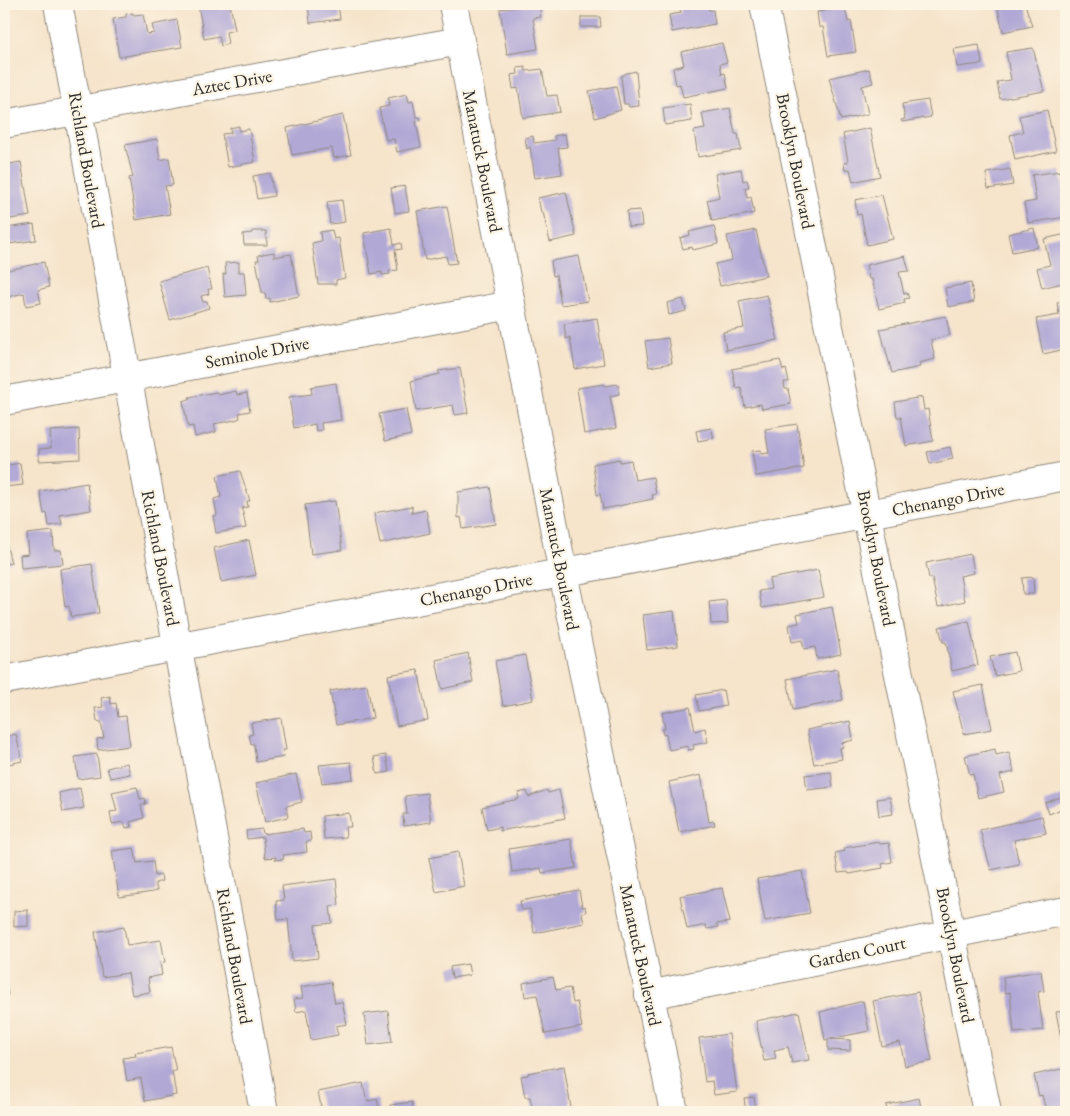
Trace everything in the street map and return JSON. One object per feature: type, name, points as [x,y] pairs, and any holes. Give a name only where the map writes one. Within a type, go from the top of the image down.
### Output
[{"type":"street","name":"Richland Boulevard","points":[[58,4],[264,1112]]},
{"type":"street","name":"Manatuck Boulevard","points":[[452,4],[563,573],[674,1112]]},
{"type":"street","name":"Brooklyn Boulevard","points":[[764,4],[987,1112]]},
{"type":"street","name":"Aztec Drive","points":[[4,124],[460,41]]},
{"type":"street","name":"Seminole Drive","points":[[4,400],[511,305]]},
{"type":"street","name":"Chenango Drive","points":[[4,680],[1066,476]]},
{"type":"street","name":"Garden Court","points":[[649,995],[1066,911]]},
{"type":"building","points":[[198,4],[230,4],[235,30],[226,32],[228,44],[221,46],[219,36],[204,39]]},
{"type":"building","points":[[308,4],[338,4],[340,19],[310,23]]},
{"type":"building","points":[[539,4],[541,17],[533,18],[538,49],[507,54],[500,9]]},
{"type":"building","points":[[679,4],[708,4],[709,10],[713,10],[715,24],[672,32],[669,15],[681,13]]},
{"type":"building","points":[[997,4],[1025,4],[1032,26],[1003,32]]},
{"type":"building","points":[[845,8],[848,22],[851,21],[856,52],[828,56],[823,27],[819,27],[817,12]]},
{"type":"building","points":[[133,13],[133,15],[143,14],[147,34],[154,33],[152,25],[177,20],[182,47],[119,57],[113,19],[126,17],[126,14]]},
{"type":"building","points":[[581,17],[600,17],[601,27],[581,27]]},
{"type":"building","points":[[722,43],[727,62],[720,64],[722,74],[725,73],[728,88],[683,97],[680,84],[676,85],[673,68],[684,65],[681,52]]},
{"type":"building","points":[[979,45],[982,64],[957,67],[954,49]]},
{"type":"building","points":[[1033,48],[1044,91],[1000,99],[997,82],[1011,80],[1006,52]]},
{"type":"building","points":[[525,67],[526,71],[542,69],[547,96],[557,95],[560,112],[523,118],[518,88],[513,89],[511,75],[518,74],[517,68]]},
{"type":"building","points":[[869,69],[873,83],[862,86],[868,114],[841,120],[829,78]]},
{"type":"building","points":[[636,71],[639,106],[629,107],[628,104],[624,104],[621,76]]},
{"type":"building","points":[[616,86],[621,110],[595,118],[589,91]]},
{"type":"building","points":[[407,94],[409,102],[413,101],[416,117],[420,117],[421,120],[416,121],[421,147],[397,152],[394,139],[386,140],[379,108],[389,106],[388,98]]},
{"type":"building","points":[[928,100],[931,117],[902,122],[901,120],[905,119],[902,104]]},
{"type":"building","points":[[690,104],[692,121],[665,125],[663,108]]},
{"type":"building","points":[[730,108],[735,134],[738,134],[741,150],[698,157],[694,131],[705,129],[702,113]]},
{"type":"building","points":[[1047,110],[1056,151],[1015,160],[1010,135],[1023,132],[1019,116]]},
{"type":"building","points":[[343,115],[351,155],[334,158],[332,148],[292,155],[287,128]]},
{"type":"building","points":[[239,126],[239,131],[249,129],[255,162],[228,167],[222,134],[231,133],[230,128]]},
{"type":"building","points":[[870,128],[880,176],[853,182],[850,169],[845,170],[844,163],[848,162],[843,134]]},
{"type":"building","points":[[565,134],[567,147],[558,148],[562,174],[535,178],[530,147],[527,149],[525,138],[533,136],[534,143],[555,140],[554,136]]},
{"type":"building","points":[[157,139],[160,160],[169,158],[173,185],[165,186],[170,214],[136,220],[129,178],[133,177],[125,145]]},
{"type":"building","points":[[21,162],[30,216],[4,220],[4,165]]},
{"type":"building","points":[[741,169],[743,181],[747,180],[749,187],[745,188],[747,198],[751,197],[754,213],[712,221],[707,200],[719,197],[715,174]]},
{"type":"building","points":[[1010,169],[1013,185],[988,189],[986,173]]},
{"type":"building","points":[[1060,171],[1066,199],[1066,217],[1028,223],[1024,203],[1036,201],[1032,175]]},
{"type":"building","points":[[270,173],[274,196],[257,199],[253,176]]},
{"type":"building","points":[[405,186],[409,211],[395,213],[391,188]]},
{"type":"building","points":[[566,192],[576,236],[550,242],[538,198]]},
{"type":"building","points":[[882,195],[893,239],[867,245],[861,214],[857,215],[855,200]]},
{"type":"building","points":[[342,200],[345,222],[330,224],[327,202]]},
{"type":"building","points":[[447,206],[457,263],[448,264],[446,256],[425,260],[417,211]]},
{"type":"building","points":[[640,210],[642,226],[628,227],[627,211]]},
{"type":"building","points":[[34,224],[36,240],[9,244],[6,228]]},
{"type":"building","points":[[714,226],[718,244],[693,250],[692,247],[683,249],[680,238],[690,235],[689,232]]},
{"type":"building","points":[[391,228],[394,245],[401,243],[402,249],[395,250],[398,270],[389,271],[390,274],[382,275],[382,272],[371,274],[364,233]]},
{"type":"building","points":[[1034,228],[1038,247],[1012,252],[1008,234]]},
{"type":"building","points":[[332,230],[334,239],[339,238],[345,278],[336,280],[336,284],[318,284],[312,243],[321,241],[320,232]]},
{"type":"building","points":[[756,230],[766,276],[720,286],[715,264],[732,260],[727,236]]},
{"type":"building","points":[[252,231],[266,231],[267,245],[244,245],[243,234],[252,233]]},
{"type":"building","points":[[1066,234],[1066,282],[1042,288],[1037,268],[1050,265],[1044,239]]},
{"type":"building","points":[[274,252],[274,257],[291,254],[299,296],[270,302],[270,298],[266,299],[265,293],[262,293],[256,260],[259,260],[258,255]]},
{"type":"building","points":[[579,256],[588,301],[561,305],[556,275],[553,276],[551,261]]},
{"type":"building","points":[[905,256],[909,271],[899,272],[904,294],[907,293],[909,298],[904,299],[905,303],[879,309],[872,279],[869,279],[866,265]]},
{"type":"building","points":[[44,262],[49,287],[38,290],[41,303],[26,306],[24,293],[8,297],[4,271]]},
{"type":"building","points":[[239,262],[239,272],[244,272],[246,295],[225,297],[223,274],[226,274],[225,263]]},
{"type":"building","points":[[207,268],[212,289],[208,289],[209,294],[201,296],[203,302],[207,301],[209,308],[170,320],[159,281]]},
{"type":"building","points":[[971,283],[974,302],[948,307],[945,288]]},
{"type":"building","points":[[767,295],[778,340],[726,350],[723,332],[744,328],[739,301]]},
{"type":"building","points":[[683,299],[686,311],[669,315],[667,303]]},
{"type":"building","points":[[1066,301],[1066,349],[1043,354],[1036,319],[1059,315],[1057,303]]},
{"type":"building","points":[[946,316],[950,335],[931,340],[935,359],[919,363],[920,367],[892,373],[880,329]]},
{"type":"building","points":[[597,318],[604,364],[575,369],[570,337],[566,339],[564,324]]},
{"type":"building","points":[[668,338],[672,363],[649,367],[645,341]]},
{"type":"building","points":[[780,360],[783,370],[786,369],[789,382],[784,382],[785,389],[788,389],[791,404],[762,409],[761,404],[745,407],[741,387],[736,388],[732,369]]},
{"type":"building","points":[[460,368],[468,413],[455,415],[453,405],[416,411],[411,381],[440,374],[438,371]]},
{"type":"building","points":[[336,383],[341,420],[321,423],[322,430],[316,431],[315,424],[294,428],[289,397],[312,394],[311,387]]},
{"type":"building","points":[[604,384],[605,386],[618,384],[619,394],[610,396],[616,428],[584,434],[577,388]]},
{"type":"building","points":[[236,391],[237,395],[247,393],[250,411],[239,413],[240,418],[235,420],[214,424],[216,432],[195,437],[193,426],[188,427],[183,401],[190,399],[189,397],[217,392],[218,395]]},
{"type":"building","points":[[922,397],[924,410],[928,409],[933,441],[906,446],[901,417],[897,417],[895,402]]},
{"type":"building","points":[[406,409],[411,435],[385,441],[379,414]]},
{"type":"building","points":[[797,424],[804,468],[756,476],[752,451],[761,450],[761,454],[769,453],[765,429]]},
{"type":"building","points":[[711,428],[714,438],[698,441],[696,431]]},
{"type":"building","points":[[79,429],[80,459],[39,461],[39,449],[51,448],[50,431]]},
{"type":"building","points":[[950,447],[953,459],[930,464],[927,452]]},
{"type":"building","points":[[620,459],[620,462],[631,460],[635,480],[653,477],[656,494],[652,495],[653,499],[603,509],[600,494],[597,495],[593,464]]},
{"type":"building","points":[[20,463],[23,485],[4,487],[4,466]]},
{"type":"building","points":[[240,471],[250,501],[247,501],[248,507],[242,508],[246,528],[216,533],[213,516],[217,515],[214,499],[221,497],[217,476]]},
{"type":"building","points":[[87,483],[91,510],[60,515],[62,524],[49,526],[47,513],[44,514],[40,491]]},
{"type":"building","points":[[490,487],[496,524],[463,529],[461,517],[458,518],[458,492]]},
{"type":"building","points":[[335,501],[342,550],[311,554],[305,505]]},
{"type":"building","points":[[412,506],[412,513],[426,510],[430,533],[380,544],[374,513]]},
{"type":"building","points":[[53,531],[54,550],[61,550],[63,564],[21,568],[20,555],[29,554],[27,534]]},
{"type":"building","points":[[4,534],[11,563],[4,564]]},
{"type":"building","points":[[249,540],[256,575],[221,582],[214,548]]},
{"type":"building","points":[[971,554],[974,573],[960,576],[965,601],[938,607],[932,578],[929,578],[926,563]]},
{"type":"building","points":[[92,564],[99,613],[71,617],[69,606],[65,607],[60,569]]},
{"type":"building","points":[[818,570],[824,597],[762,608],[759,591],[771,589],[769,579]]},
{"type":"building","points":[[1033,577],[1034,594],[1023,594],[1022,578]]},
{"type":"building","points":[[726,600],[728,623],[711,624],[709,602]]},
{"type":"building","points":[[832,607],[841,654],[817,659],[815,647],[804,649],[802,640],[792,642],[789,625],[799,623],[797,614]]},
{"type":"building","points":[[674,611],[678,646],[647,650],[643,615]]},
{"type":"building","points":[[969,621],[978,665],[952,671],[946,642],[943,642],[939,627]]},
{"type":"building","points":[[1015,652],[1019,671],[995,676],[990,657]]},
{"type":"building","points":[[468,653],[473,682],[442,689],[436,660]]},
{"type":"building","points":[[525,655],[533,700],[503,706],[495,661]]},
{"type":"building","points":[[837,669],[843,700],[793,710],[787,679]]},
{"type":"building","points":[[418,670],[428,720],[397,726],[388,675]]},
{"type":"building","points":[[367,685],[373,718],[336,725],[330,691]]},
{"type":"building","points":[[983,685],[992,729],[964,734],[953,691]]},
{"type":"building","points":[[723,690],[726,706],[699,711],[696,695]]},
{"type":"building","points":[[110,696],[111,704],[116,703],[118,717],[126,716],[130,746],[98,750],[97,739],[104,738],[101,722],[97,721],[95,708],[103,707],[101,698]]},
{"type":"building","points":[[690,707],[695,731],[705,728],[708,742],[693,745],[694,749],[688,750],[688,746],[669,750],[666,734],[663,735],[662,729],[665,729],[662,713]]},
{"type":"building","points":[[281,718],[286,750],[283,750],[284,757],[256,762],[254,744],[251,744],[249,735],[253,734],[251,723]]},
{"type":"building","points":[[850,721],[853,740],[842,743],[843,747],[840,748],[842,759],[814,764],[807,730]]},
{"type":"building","points":[[16,734],[22,761],[4,765],[4,737]]},
{"type":"building","points":[[995,749],[996,755],[1009,752],[1014,772],[1000,775],[1004,792],[978,798],[973,774],[970,775],[965,756]]},
{"type":"building","points":[[97,754],[100,776],[78,779],[75,757]]},
{"type":"building","points":[[386,755],[389,772],[377,774],[374,757]]},
{"type":"building","points":[[351,762],[353,779],[322,783],[319,765]]},
{"type":"building","points":[[127,763],[130,774],[110,778],[107,768]]},
{"type":"building","points":[[831,772],[833,787],[807,790],[805,775]]},
{"type":"building","points":[[296,774],[302,802],[286,806],[288,817],[265,822],[256,783]]},
{"type":"building","points":[[701,775],[709,822],[714,821],[715,825],[679,832],[669,782]]},
{"type":"building","points":[[137,787],[140,799],[145,798],[146,804],[141,805],[144,818],[130,822],[131,827],[126,828],[124,822],[112,824],[110,812],[117,811],[112,792]]},
{"type":"building","points":[[80,788],[84,808],[63,812],[59,793]]},
{"type":"building","points":[[547,790],[548,793],[559,790],[565,818],[500,831],[500,827],[487,830],[482,807],[519,799],[518,793],[527,791],[528,797]]},
{"type":"building","points":[[427,793],[431,822],[404,826],[403,814],[407,814],[405,796]]},
{"type":"building","points":[[1066,795],[1066,807],[1049,814],[1045,803]]},
{"type":"building","points":[[890,797],[893,814],[879,816],[877,799]]},
{"type":"building","points":[[349,813],[351,827],[345,827],[346,837],[324,839],[322,816]]},
{"type":"building","points":[[1042,816],[1046,833],[1014,840],[1019,864],[991,870],[980,830]]},
{"type":"building","points":[[262,829],[263,834],[303,829],[304,833],[310,832],[311,841],[306,842],[307,852],[283,855],[284,859],[275,860],[276,857],[265,858],[263,837],[247,839],[246,831]]},
{"type":"building","points":[[571,839],[576,868],[542,873],[541,868],[512,872],[509,849]]},
{"type":"building","points":[[879,842],[880,844],[889,843],[892,862],[882,864],[883,868],[849,874],[848,872],[838,873],[835,853],[845,851],[844,848]]},
{"type":"building","points":[[134,848],[137,863],[153,861],[155,876],[161,875],[162,881],[155,883],[157,890],[153,892],[119,897],[112,851]]},
{"type":"building","points":[[458,852],[464,886],[436,892],[429,858]]},
{"type":"building","points":[[802,871],[810,913],[765,921],[757,879]]},
{"type":"building","points":[[336,879],[339,905],[330,906],[332,923],[315,925],[318,958],[292,961],[288,919],[278,920],[276,901],[284,900],[282,886]]},
{"type":"building","points":[[722,888],[730,922],[716,924],[718,927],[707,929],[706,925],[687,929],[680,896]]},
{"type":"building","points":[[579,890],[582,907],[585,906],[586,912],[582,913],[584,923],[534,933],[530,909],[522,910],[520,901]]},
{"type":"building","points":[[28,910],[28,926],[14,927],[14,911]]},
{"type":"building","points":[[124,927],[127,945],[161,940],[165,962],[160,963],[162,975],[148,978],[150,992],[132,995],[128,973],[102,977],[95,932]]},
{"type":"building","points":[[468,964],[470,975],[452,978],[450,967]]},
{"type":"building","points":[[1063,964],[1066,964],[1066,979],[1065,979]]},
{"type":"building","points":[[1041,971],[1044,991],[1038,992],[1043,1030],[1014,1033],[1010,992],[1005,993],[1003,977]]},
{"type":"building","points":[[553,977],[556,990],[570,988],[573,1003],[577,1002],[582,1027],[545,1034],[537,995],[525,997],[523,983]]},
{"type":"building","points":[[4,978],[8,995],[4,996]]},
{"type":"building","points":[[331,982],[335,1003],[342,1002],[347,1024],[336,1026],[338,1035],[311,1040],[306,1010],[296,1012],[294,999],[303,998],[301,987]]},
{"type":"building","points":[[918,992],[932,1061],[905,1066],[900,1042],[882,1046],[873,1001]]},
{"type":"building","points":[[863,1001],[869,1031],[825,1040],[820,1012]]},
{"type":"building","points":[[388,1011],[392,1042],[368,1045],[364,1014]]},
{"type":"building","points":[[1066,1011],[1066,1037],[1061,1038],[1056,1012]]},
{"type":"building","points":[[799,1012],[809,1060],[792,1063],[788,1047],[774,1050],[776,1059],[764,1061],[756,1021]]},
{"type":"building","points":[[729,1034],[737,1092],[714,1095],[712,1081],[705,1082],[699,1038]]},
{"type":"building","points":[[828,1039],[850,1040],[850,1051],[828,1050]]},
{"type":"building","points":[[171,1047],[176,1071],[172,1071],[176,1095],[145,1101],[141,1078],[127,1081],[123,1058],[136,1056],[135,1053]]},
{"type":"building","points":[[564,1066],[571,1108],[551,1112],[533,1112],[530,1097],[525,1097],[521,1076]]},
{"type":"building","points":[[1066,1068],[1066,1112],[1055,1112],[1054,1109],[1046,1111],[1042,1095],[1039,1096],[1034,1075]]},
{"type":"building","points":[[363,1083],[366,1098],[369,1101],[377,1099],[380,1112],[319,1112],[318,1107],[321,1106],[318,1092]]},
{"type":"building","points":[[754,1097],[756,1112],[746,1112],[744,1098]]},
{"type":"building","points":[[919,1098],[922,1112],[887,1112],[886,1105]]},
{"type":"building","points":[[412,1102],[413,1112],[391,1112],[390,1105]]}]
